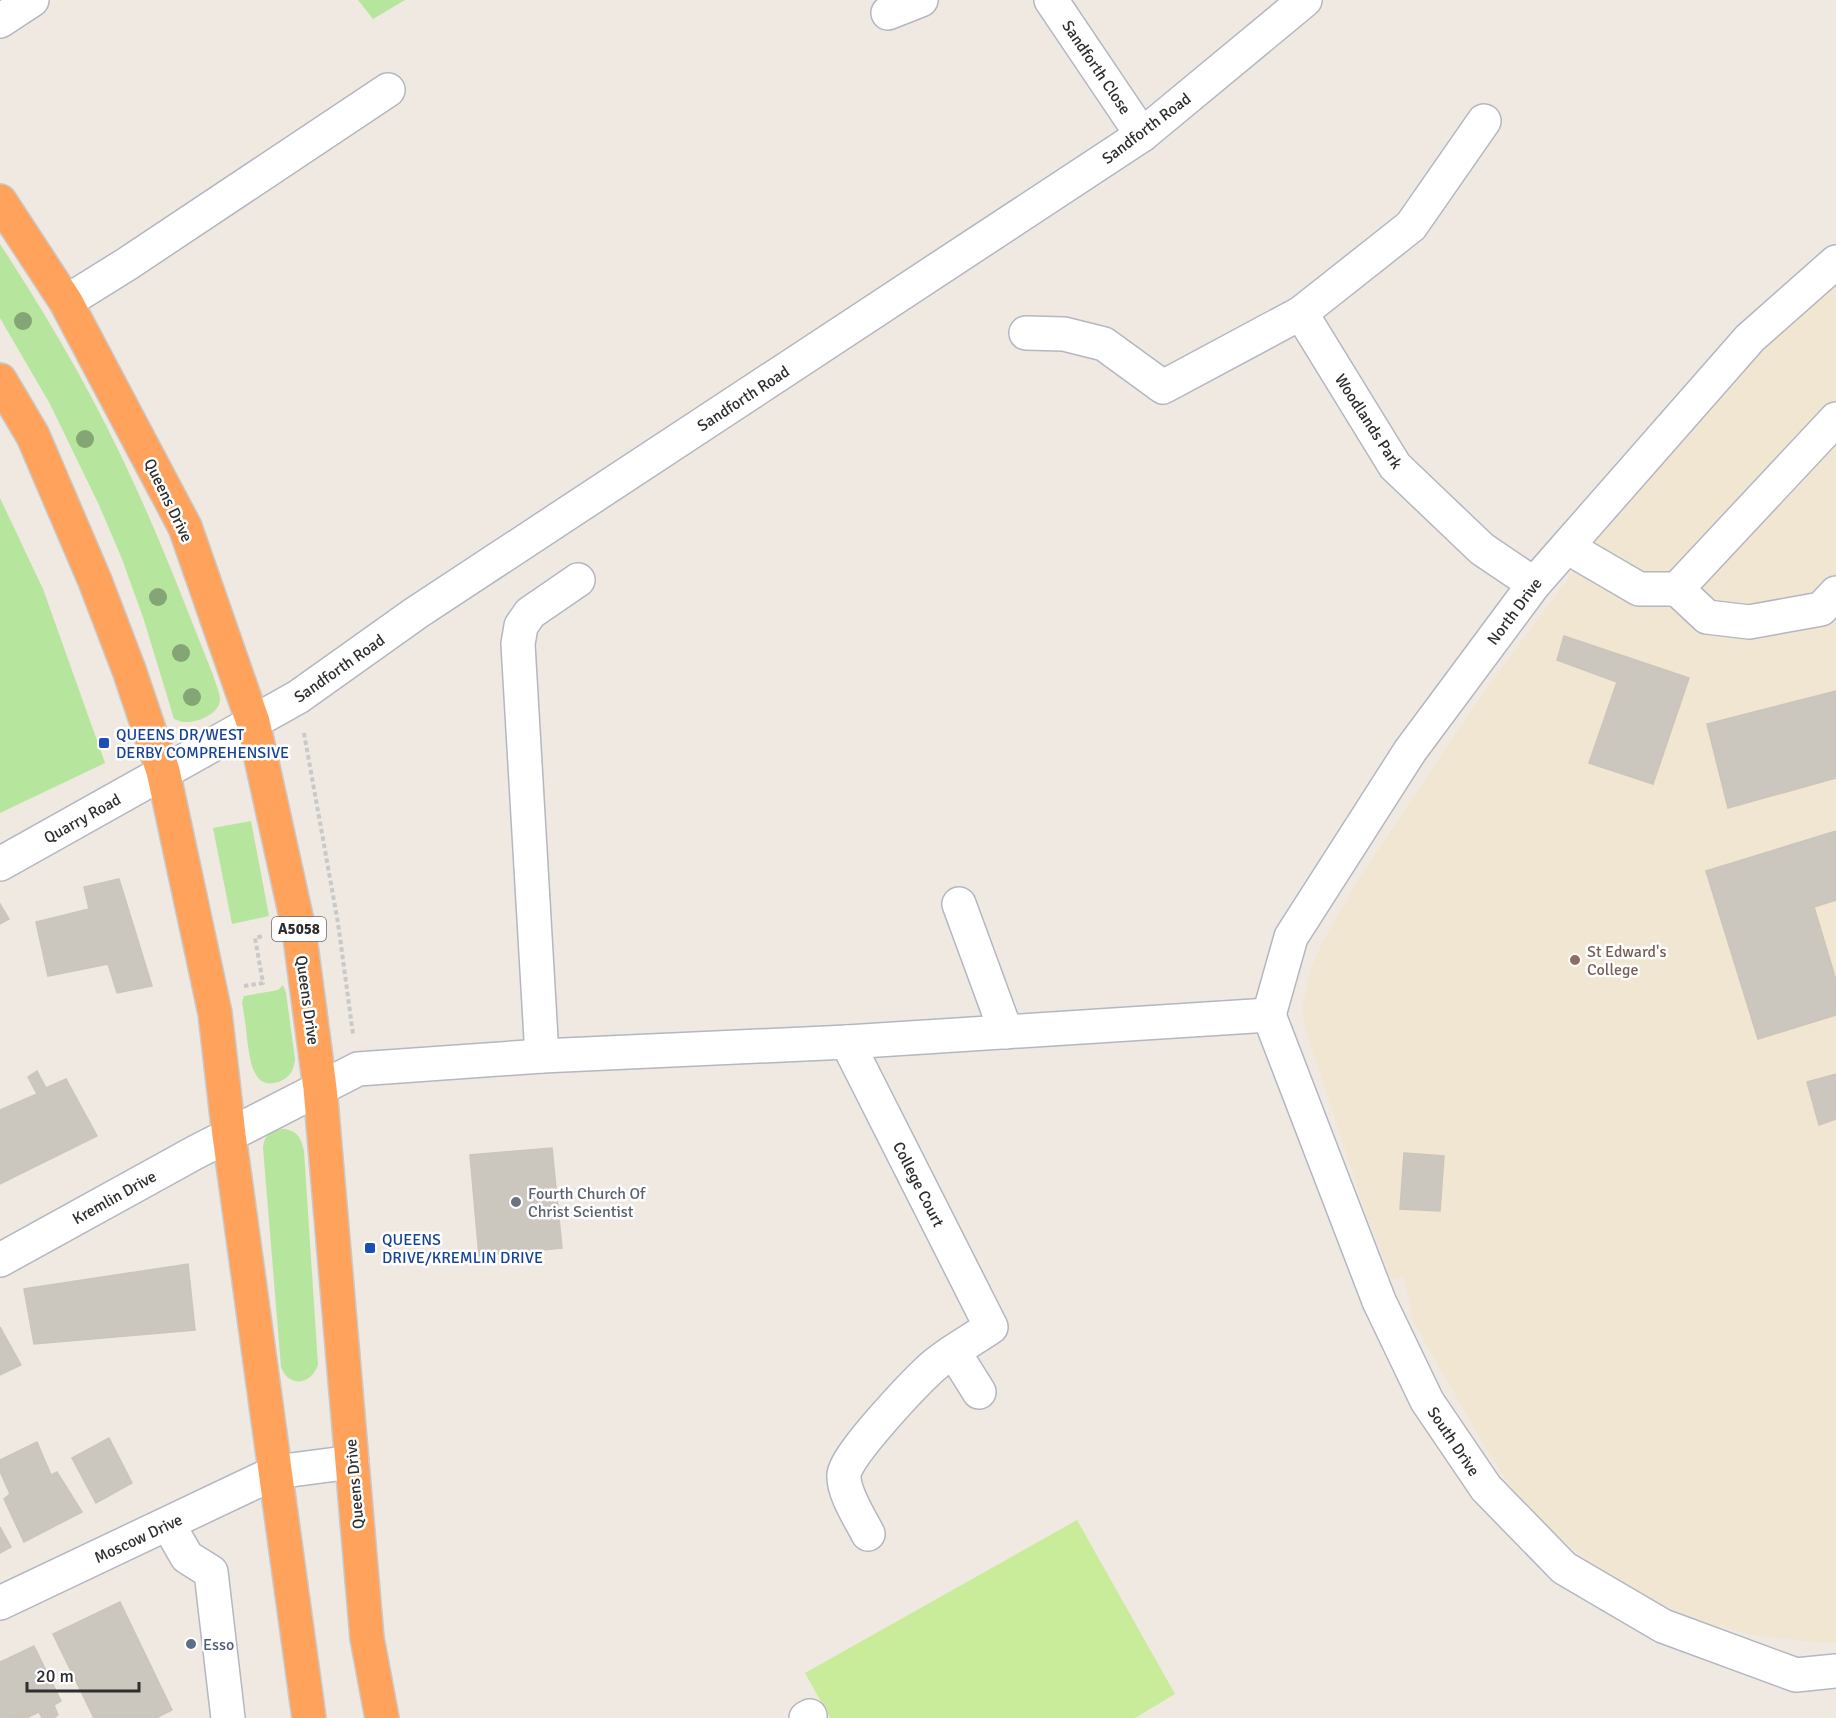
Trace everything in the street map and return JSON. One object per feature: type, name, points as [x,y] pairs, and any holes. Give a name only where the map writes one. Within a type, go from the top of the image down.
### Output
[{"type":"highway","name":"Queens Drive","points":[[0,201],[66,302],[185,526],[253,722],[299,930],[320,1088],[367,1638],[382,1718]]},
{"type":"highway","points":[[0,380],[33,436],[95,581],[129,670],[163,771],[215,1013],[229,1135],[309,1718]]},
{"type":"street","points":[[0,21],[32,0]]},
{"type":"street","points":[[888,13],[921,0]]},
{"type":"street","name":"Sandforth Close","points":[[1051,0],[1142,135]]},
{"type":"street","name":"Sandforth Road","points":[[163,771],[298,697],[416,613],[1142,135],[1305,0]]},
{"type":"street","points":[[66,302],[127,264],[388,90]]},
{"type":"street","points":[[1026,333],[1064,334],[1104,344],[1163,387],[1301,313],[1411,226],[1484,120]]},
{"type":"street","name":"North Drive","points":[[1269,1015],[1291,937],[1410,751],[1534,584],[1750,338],[1836,262]]},
{"type":"street","name":"Woodlands Park","points":[[1301,313],[1395,466],[1482,549],[1534,584]]},
{"type":"street","points":[[1677,589],[1836,419]]},
{"type":"street","points":[[1568,547],[1639,589],[1677,589],[1707,618],[1749,622],[1821,609],[1836,593]]},
{"type":"street","points":[[542,1056],[518,645],[521,626],[530,613],[578,580]]},
{"type":"street","name":"Quarry Road","points":[[0,864],[163,771]]},
{"type":"street","points":[[959,904],[1006,1032]]},
{"type":"street","points":[[358,1069],[542,1056],[848,1042],[1269,1015]]},
{"type":"street","name":"South Drive","points":[[1269,1015],[1379,1302],[1427,1401],[1486,1488],[1564,1568],[1663,1626],[1797,1676],[1836,1671]]},
{"type":"street","name":"College Court","points":[[848,1042],[991,1327],[954,1352]]},
{"type":"street","name":"Kremlin Drive","points":[[0,1260],[229,1135],[358,1069]]},
{"type":"street","points":[[868,1534],[846,1488],[843,1473],[860,1444],[931,1368],[954,1352],[979,1392]]},
{"type":"street","name":"Moscow Drive","points":[[0,1603],[276,1472],[352,1461]]},
{"type":"street","points":[[168,1524],[187,1557],[211,1572],[228,1718]]},
{"type":"path","points":[[298,697],[338,923],[358,1069]]},
{"type":"path","points":[[211,992],[263,983],[255,938],[338,923]]},
{"type":"shaded area","name":"St Edward's College","points":[[1836,284],[1836,1643],[1820,1643],[1753,1635],[1712,1624],[1710,1627],[1605,1576],[1543,1524],[1512,1488],[1487,1450],[1413,1321],[1404,1276],[1392,1280],[1368,1219],[1304,1024],[1303,1005],[1309,976],[1317,954],[1360,877],[1487,688],[1599,537],[1653,473],[1759,351],[1807,306]]},
{"type":"green space","points":[[358,0],[405,0],[373,19]]},
{"type":"green space","points":[[0,244],[90,394],[121,456],[176,581],[220,698],[217,709],[201,719],[183,722],[174,719],[144,620],[99,505],[50,404],[0,318]]},
{"type":"green space","points":[[0,498],[43,589],[105,763],[0,813]]},
{"type":"green space","points":[[251,821],[269,916],[232,924],[213,828]]},
{"type":"green space","points":[[283,985],[295,1059],[293,1069],[287,1077],[281,1081],[264,1082],[258,1078],[251,1064],[242,1002],[244,996],[278,990]]},
{"type":"green space","points":[[281,1129],[294,1132],[304,1151],[318,1365],[310,1377],[300,1381],[289,1378],[281,1367],[263,1148],[268,1135]]},
{"type":"green space","points":[[1077,1520],[1175,1694],[1135,1718],[830,1718],[805,1673]]},
{"type":"building","points":[[1564,636],[1689,678],[1653,784],[1589,763],[1617,682],[1557,660]]},
{"type":"building","points":[[1836,691],[1836,778],[1728,808],[1707,724]]},
{"type":"building","points":[[1836,831],[1836,900],[1814,907],[1836,980],[1836,1015],[1758,1039],[1706,871]]},
{"type":"building","points":[[119,879],[152,986],[117,993],[108,964],[48,976],[36,922],[89,909],[84,887]]},
{"type":"building","points":[[0,904],[9,919],[0,924]]},
{"type":"building","points":[[37,1071],[46,1088],[66,1079],[97,1136],[0,1184],[0,1110],[37,1094],[28,1077]]},
{"type":"building","points":[[1836,1074],[1836,1119],[1819,1125],[1807,1082]]},
{"type":"building","name":"Fourth Church Of Christ Scientist","points":[[552,1148],[562,1248],[479,1256],[470,1155]]},
{"type":"building","points":[[1404,1153],[1444,1156],[1440,1211],[1400,1209]]},
{"type":"building","points":[[188,1264],[195,1330],[34,1344],[24,1289]]},
{"type":"building","points":[[0,1327],[21,1365],[0,1375]]},
{"type":"building","points":[[109,1438],[132,1483],[96,1503],[72,1458]]},
{"type":"building","points":[[37,1442],[51,1475],[57,1472],[82,1512],[24,1542],[4,1499],[10,1494],[0,1471],[0,1460]]},
{"type":"building","points":[[0,1527],[11,1547],[0,1553]]},
{"type":"building","points":[[120,1602],[172,1710],[156,1718],[94,1718],[53,1634]]},
{"type":"building","points":[[34,1646],[61,1701],[54,1705],[58,1715],[53,1718],[42,1718],[39,1712],[21,1718],[0,1675],[0,1662]]},
{"type":"building","points":[[0,1675],[21,1718],[0,1718]]},
{"type":"place","name":"QUEENS DR/WEST DERBY COMPREHENSIVE","points":[[104,743]]},
{"type":"place","name":"St Edward's College","points":[[1575,960]]},
{"type":"place","name":"Fourth Church Of Christ Scientist","points":[[516,1202]]},
{"type":"place","name":"QUEENS DRIVE/KREMLIN DRIVE","points":[[370,1248]]},
{"type":"place","name":"Esso","points":[[191,1644]]}]
